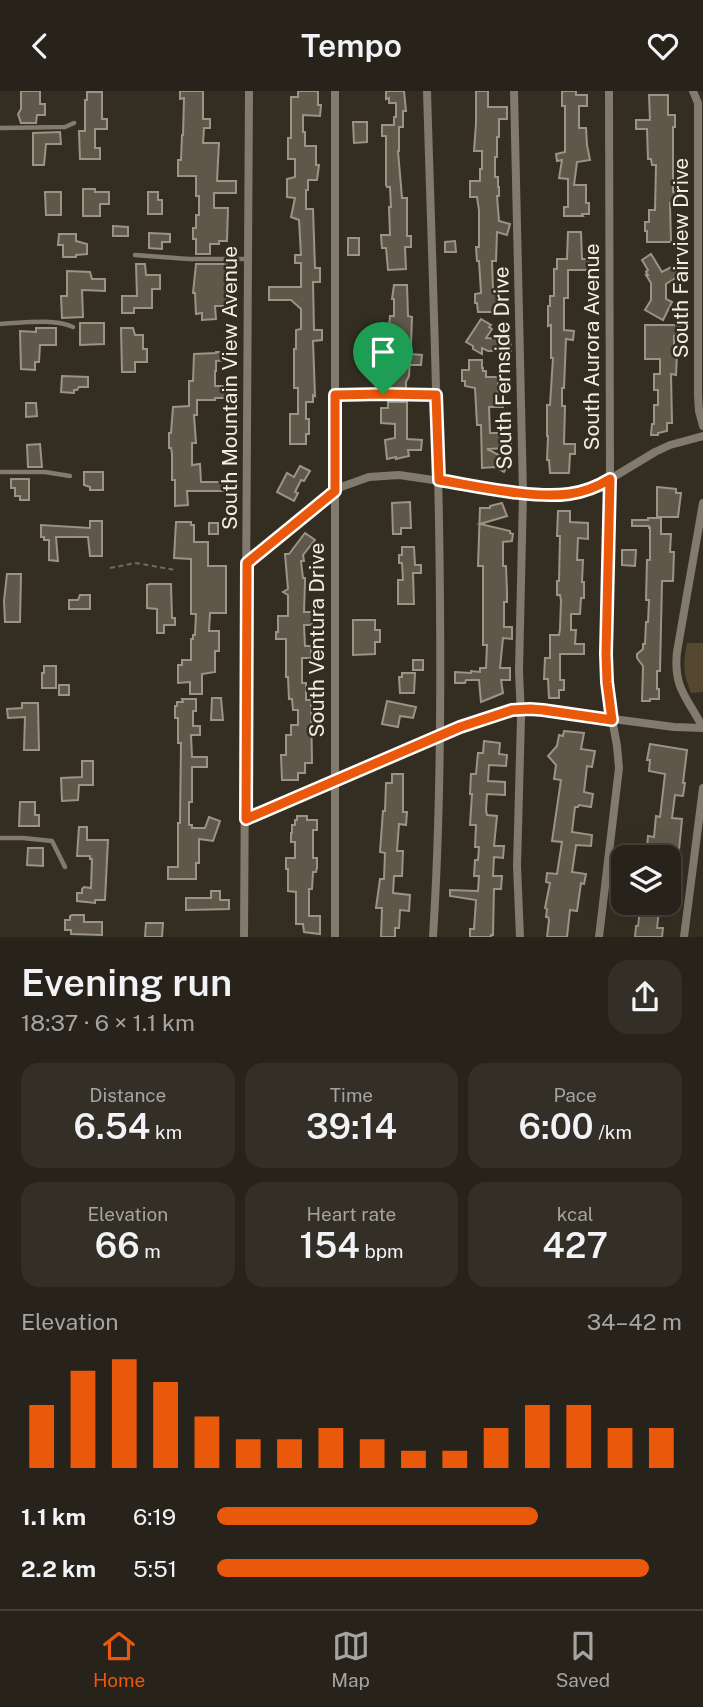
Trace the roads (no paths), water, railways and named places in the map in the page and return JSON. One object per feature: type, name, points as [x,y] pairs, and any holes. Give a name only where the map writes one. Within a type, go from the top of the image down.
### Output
[{"type":"street","name":"South Mountain View Avenue","points":[[244,937],[249,91]]},
{"type":"street","name":"South Ventura Drive","points":[[335,91],[335,937]]},
{"type":"street","points":[[427,91],[439,480],[441,735],[433,937]]},
{"type":"street","name":"South Fernside Drive","points":[[514,91],[523,493],[517,866],[520,937]]},
{"type":"street","name":"South Aurora Avenue","points":[[599,937],[619,773],[606,654],[610,479],[608,91]]},
{"type":"street","name":"South Fairview Drive","points":[[693,91],[698,103],[698,396],[703,426]]},
{"type":"street","points":[[247,563],[335,491],[361,479],[399,475],[523,493],[567,495],[597,487],[655,452],[680,441],[703,436]]},
{"type":"street","points":[[703,503],[676,660],[680,688],[703,728]]},
{"type":"street","points":[[246,819],[441,735],[505,712],[543,710],[674,727],[703,728]]},
{"type":"street","points":[[684,937],[703,788]]},
{"type":"lane","points":[[0,128],[65,127],[74,123]]},
{"type":"lane","points":[[135,255],[248,260]]},
{"type":"lane","points":[[0,324],[68,324],[73,327]]},
{"type":"lane","points":[[335,395],[436,395]]},
{"type":"lane","points":[[0,472],[45,472],[70,476]]},
{"type":"lane","points":[[0,838],[52,841],[65,867]]}]
